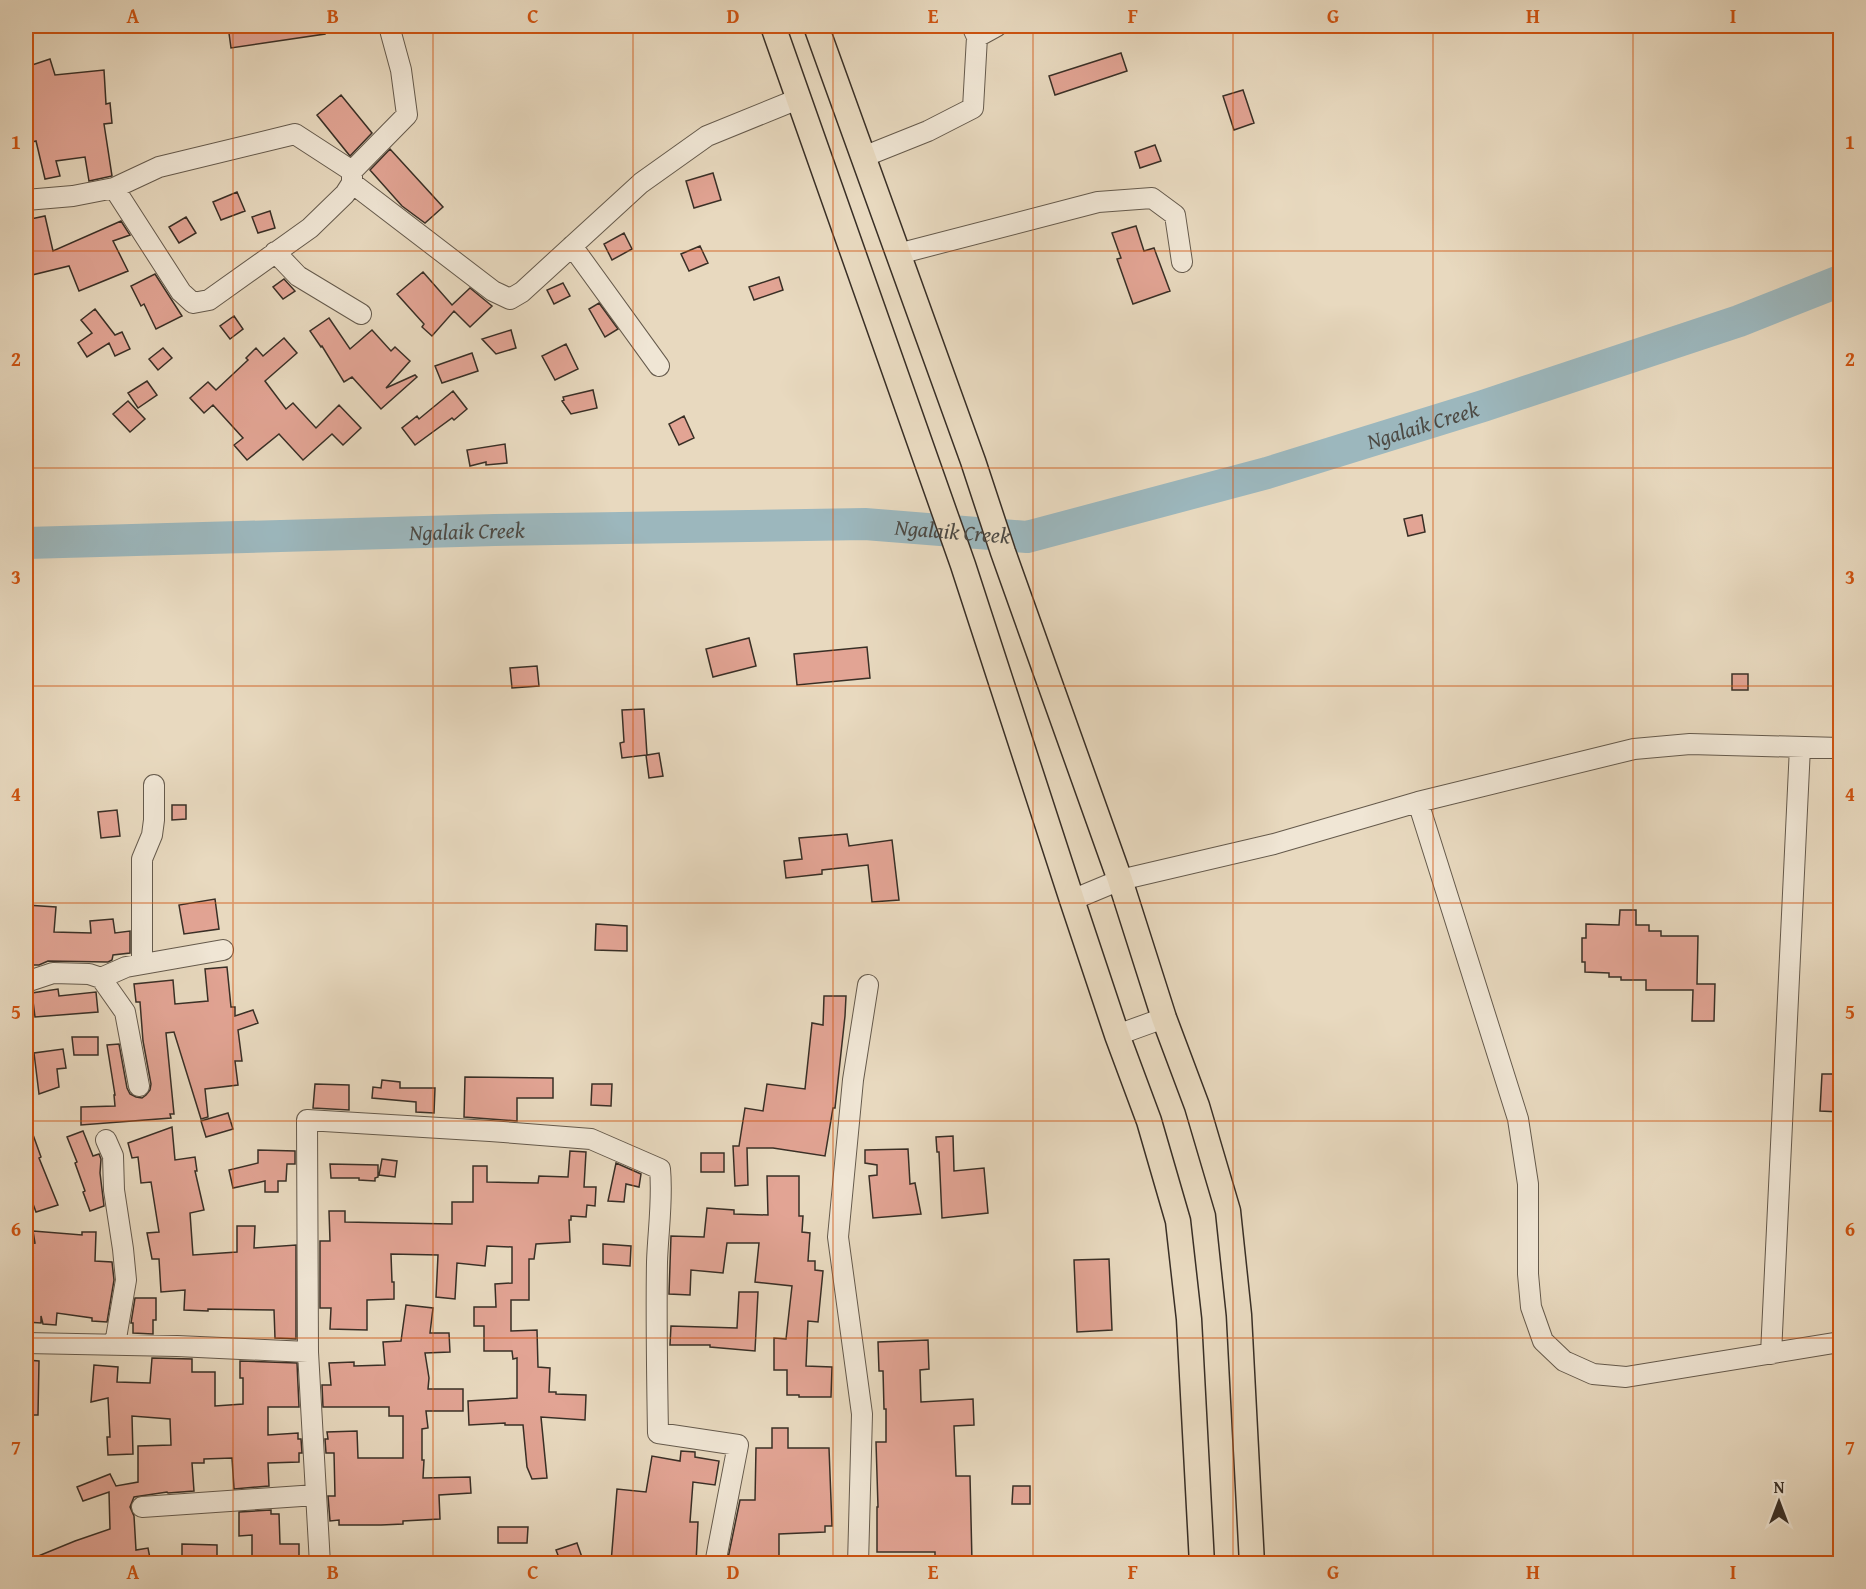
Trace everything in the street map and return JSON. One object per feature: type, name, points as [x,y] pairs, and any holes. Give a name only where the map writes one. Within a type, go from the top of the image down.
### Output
[{"type":"main road","points":[[773,26],[963,565],[1117,1035],[1149,1121],[1178,1221],[1189,1319],[1202,1563]]},
{"type":"main road","points":[[816,26],[973,461],[1003,552],[1120,880],[1164,1018],[1197,1106],[1228,1211],[1239,1315],[1252,1563]]},
{"type":"street","points":[[114,188],[181,292],[193,303],[209,300],[310,228],[345,194],[352,177],[407,115],[401,70],[389,26]]},
{"type":"street","points":[[863,157],[928,131],[973,108],[975,31],[997,26]]},
{"type":"street","points":[[26,200],[73,196],[114,188],[159,167],[295,134],[493,291],[510,299],[522,292],[641,183],[707,136],[798,99]]},
{"type":"street","points":[[898,254],[1098,202],[1152,198],[1175,215],[1182,262]]},
{"type":"street","points":[[572,246],[660,366]]},
{"type":"street","points":[[275,252],[298,276],[361,314]]},
{"type":"street","points":[[1072,900],[1120,880],[1274,844],[1418,802],[1634,749],[1690,744],[1840,748]]},
{"type":"street","points":[[1771,1354],[1800,747]]},
{"type":"street","points":[[142,963],[142,859],[152,835],[154,785]]},
{"type":"street","points":[[1418,802],[1518,1119],[1528,1185],[1528,1274],[1531,1307],[1543,1341],[1564,1361],[1593,1374],[1626,1377],[1840,1342]]},
{"type":"street","points":[[101,978],[142,963],[223,950]]},
{"type":"street","points":[[26,982],[53,973],[89,974],[101,978],[125,1012],[139,1086]]},
{"type":"street","points":[[858,1563],[862,1414],[838,1237],[853,1080],[868,985]]},
{"type":"street","points":[[1117,1035],[1164,1018]]},
{"type":"street","points":[[320,1563],[308,1352],[307,1120],[591,1139],[660,1169],[662,1191],[657,1260],[656,1347],[658,1433],[738,1445],[715,1563]]},
{"type":"street","points":[[105,1140],[113,1156],[114,1190],[126,1280],[115,1344]]},
{"type":"street","points":[[26,1343],[115,1344],[308,1352]]},
{"type":"street","points":[[142,1507],[316,1496]]},
{"type":"building","points":[[228,26],[325,26],[325,34],[231,48]]},
{"type":"building","points":[[1121,53],[1127,71],[1055,95],[1049,76]]},
{"type":"building","points":[[50,59],[55,75],[104,70],[106,104],[110,103],[112,123],[104,124],[112,176],[89,181],[85,157],[56,161],[60,176],[45,179],[36,141],[28,143],[26,132],[26,67]]},
{"type":"building","points":[[1243,90],[1254,123],[1234,130],[1223,96]]},
{"type":"building","points":[[341,95],[372,133],[350,156],[317,115]]},
{"type":"building","points":[[1155,145],[1161,161],[1140,168],[1135,152]]},
{"type":"building","points":[[390,149],[443,207],[425,223],[402,206],[370,170]]},
{"type":"building","points":[[713,173],[721,200],[694,208],[686,181]]},
{"type":"building","points":[[237,192],[245,211],[221,220],[213,202]]},
{"type":"building","points":[[270,211],[275,228],[258,233],[252,217]]},
{"type":"building","points":[[45,216],[53,251],[121,221],[130,235],[113,241],[128,271],[79,291],[69,266],[28,276],[26,220]]},
{"type":"building","points":[[186,217],[196,233],[179,243],[169,227]]},
{"type":"building","points":[[1136,226],[1144,251],[1154,248],[1170,291],[1133,304],[1117,259],[1121,258],[1112,233]]},
{"type":"building","points":[[624,233],[632,249],[612,260],[604,244]]},
{"type":"building","points":[[700,246],[708,263],[689,271],[681,254]]},
{"type":"building","points":[[423,272],[452,305],[470,288],[492,306],[470,327],[454,311],[432,336],[422,327],[424,324],[397,294]]},
{"type":"building","points":[[155,274],[182,316],[156,329],[144,304],[141,306],[131,286]]},
{"type":"building","points":[[779,277],[783,290],[754,300],[749,287]]},
{"type":"building","points":[[284,279],[295,291],[283,299],[273,287]]},
{"type":"building","points":[[563,283],[570,296],[554,304],[547,290]]},
{"type":"building","points":[[599,303],[618,329],[605,337],[589,309]]},
{"type":"building","points":[[95,309],[115,335],[122,332],[130,349],[115,356],[109,343],[87,357],[78,343],[92,333],[81,320]]},
{"type":"building","points":[[234,316],[243,329],[230,339],[220,326]]},
{"type":"building","points":[[329,318],[350,349],[372,330],[391,351],[395,347],[410,361],[386,388],[415,375],[417,377],[381,409],[352,377],[344,382],[310,331]]},
{"type":"building","points":[[511,330],[516,348],[496,354],[482,339]]},
{"type":"building","points":[[284,338],[297,353],[265,381],[286,409],[293,403],[316,428],[339,405],[361,428],[343,445],[332,434],[303,460],[279,434],[247,460],[234,445],[243,438],[213,405],[204,413],[190,398],[208,382],[216,390],[248,360],[246,358],[256,348],[263,356]]},
{"type":"building","points":[[566,344],[578,369],[555,380],[542,356]]},
{"type":"building","points":[[163,348],[172,358],[158,370],[149,359]]},
{"type":"building","points":[[472,353],[478,371],[442,383],[435,366]]},
{"type":"building","points":[[147,381],[157,395],[138,408],[128,393]]},
{"type":"building","points":[[593,390],[597,408],[571,414],[562,401],[563,397]]},
{"type":"building","points":[[453,391],[467,409],[415,445],[402,428],[417,416],[419,419]]},
{"type":"building","points":[[128,401],[145,419],[130,432],[113,414]]},
{"type":"building","points":[[684,416],[694,438],[679,445],[669,424]]},
{"type":"building","points":[[505,444],[507,463],[486,465],[486,462],[470,466],[467,450]]},
{"type":"building","points":[[1422,515],[1425,532],[1408,536],[1404,519]]},
{"type":"building","points":[[749,638],[756,666],[713,677],[706,649]]},
{"type":"building","points":[[867,647],[870,678],[797,685],[794,654]]},
{"type":"building","points":[[537,666],[539,686],[512,688],[510,668]]},
{"type":"building","points":[[1732,674],[1748,674],[1748,690],[1732,690]]},
{"type":"building","points":[[644,709],[647,755],[659,753],[663,776],[649,778],[646,755],[622,758],[620,743],[624,742],[622,710]]},
{"type":"building","points":[[172,805],[186,805],[186,819],[172,820]]},
{"type":"building","points":[[117,810],[120,836],[101,838],[98,812]]},
{"type":"building","points":[[847,834],[849,846],[892,840],[899,900],[872,902],[868,865],[822,870],[822,874],[786,878],[784,861],[802,859],[799,838]]},
{"type":"building","points":[[215,899],[219,929],[184,934],[179,905]]},
{"type":"building","points":[[26,905],[56,907],[54,932],[91,933],[90,921],[113,919],[115,933],[130,931],[130,953],[113,955],[112,960],[108,962],[48,961],[39,965],[31,965],[32,945],[28,944],[32,919],[26,919]]},
{"type":"building","points":[[1620,910],[1636,910],[1636,925],[1649,925],[1649,931],[1661,931],[1661,936],[1698,936],[1697,984],[1715,984],[1714,1021],[1692,1021],[1693,990],[1646,990],[1646,980],[1621,980],[1621,977],[1609,977],[1609,973],[1585,972],[1585,962],[1582,962],[1582,938],[1586,938],[1586,924],[1619,925]]},
{"type":"building","points":[[596,924],[627,926],[627,951],[595,950]]},
{"type":"building","points":[[227,967],[231,1007],[235,1007],[235,1016],[253,1010],[258,1023],[238,1030],[242,1061],[235,1061],[238,1085],[205,1089],[208,1117],[201,1119],[174,1032],[166,1033],[174,1114],[170,1114],[171,1118],[81,1125],[81,1107],[115,1106],[107,1045],[119,1044],[130,1094],[142,1098],[150,1090],[140,1002],[136,1002],[134,984],[173,980],[175,1004],[208,1001],[205,969]]},
{"type":"building","points":[[58,989],[59,996],[96,992],[98,1012],[35,1017],[32,993]]},
{"type":"building","points":[[824,996],[846,996],[835,1108],[833,1108],[825,1156],[773,1148],[747,1148],[748,1185],[735,1186],[733,1146],[739,1146],[745,1108],[763,1111],[767,1084],[805,1089],[812,1023],[823,1025]]},
{"type":"building","points":[[72,1037],[98,1037],[98,1055],[74,1055]]},
{"type":"building","points":[[63,1049],[66,1068],[57,1069],[59,1087],[39,1094],[34,1053]]},
{"type":"building","points":[[1822,1074],[1840,1074],[1840,1112],[1820,1111]]},
{"type":"building","points":[[465,1077],[553,1078],[553,1098],[517,1098],[517,1121],[464,1117]]},
{"type":"building","points":[[382,1080],[400,1082],[400,1088],[435,1088],[434,1113],[416,1112],[416,1102],[372,1098],[373,1087],[381,1088]]},
{"type":"building","points":[[315,1084],[349,1085],[349,1110],[313,1108]]},
{"type":"building","points":[[592,1084],[612,1084],[611,1106],[591,1105]]},
{"type":"building","points":[[228,1113],[233,1129],[206,1137],[201,1121]]},
{"type":"building","points":[[27,1118],[41,1157],[39,1158],[58,1205],[36,1212],[26,1185]]},
{"type":"building","points":[[172,1127],[175,1160],[195,1157],[197,1171],[195,1171],[204,1210],[190,1213],[193,1255],[237,1252],[237,1226],[255,1226],[254,1248],[296,1245],[296,1339],[275,1338],[274,1310],[184,1310],[185,1290],[161,1292],[159,1259],[152,1259],[147,1233],[159,1232],[151,1182],[141,1183],[138,1157],[132,1158],[128,1143]]},
{"type":"building","points":[[83,1131],[93,1156],[99,1154],[101,1159],[100,1173],[104,1206],[90,1211],[75,1163],[77,1162],[67,1137]]},
{"type":"building","points":[[953,1136],[954,1171],[984,1168],[988,1213],[942,1218],[939,1152],[937,1152],[936,1137]]},
{"type":"building","points":[[908,1149],[910,1184],[915,1183],[921,1214],[873,1218],[869,1176],[877,1175],[877,1165],[865,1163],[865,1150]]},
{"type":"building","points":[[258,1150],[295,1151],[295,1164],[287,1164],[286,1181],[278,1181],[278,1192],[265,1192],[265,1181],[233,1188],[229,1170],[258,1163]]},
{"type":"building","points":[[570,1151],[586,1152],[584,1187],[596,1187],[595,1206],[587,1205],[586,1217],[571,1216],[569,1220],[570,1242],[536,1244],[534,1259],[529,1259],[529,1300],[511,1300],[511,1331],[537,1330],[538,1367],[550,1368],[549,1392],[586,1395],[585,1420],[541,1417],[547,1478],[532,1479],[527,1467],[523,1425],[505,1425],[505,1423],[469,1425],[468,1401],[517,1398],[517,1358],[513,1359],[512,1351],[484,1351],[484,1326],[474,1326],[474,1307],[496,1307],[495,1284],[512,1283],[512,1247],[487,1246],[485,1266],[457,1263],[455,1299],[436,1297],[438,1255],[391,1254],[394,1299],[367,1300],[367,1330],[330,1329],[331,1308],[320,1308],[320,1241],[330,1241],[329,1211],[345,1211],[345,1222],[452,1224],[452,1202],[473,1202],[473,1166],[487,1166],[487,1182],[538,1183],[539,1176],[568,1177]]},
{"type":"building","points":[[701,1153],[724,1153],[724,1172],[701,1172]]},
{"type":"building","points":[[382,1159],[397,1161],[395,1177],[379,1175]]},
{"type":"building","points":[[616,1163],[641,1174],[639,1187],[626,1184],[624,1202],[608,1201]]},
{"type":"building","points":[[330,1164],[378,1165],[378,1177],[375,1181],[359,1180],[359,1178],[331,1178]]},
{"type":"building","points":[[767,1176],[799,1176],[799,1216],[803,1216],[802,1232],[810,1233],[808,1261],[815,1261],[815,1270],[823,1271],[818,1322],[808,1321],[806,1366],[832,1367],[831,1397],[787,1395],[787,1370],[774,1370],[774,1338],[786,1339],[792,1286],[755,1282],[759,1243],[727,1243],[723,1273],[691,1270],[690,1295],[669,1294],[671,1236],[704,1237],[707,1208],[734,1210],[734,1214],[768,1215]]},
{"type":"building","points":[[33,1231],[82,1235],[82,1232],[96,1232],[95,1261],[112,1262],[114,1280],[107,1322],[57,1313],[56,1325],[43,1324],[41,1316],[41,1323],[26,1322],[26,1244],[35,1243]]},
{"type":"building","points":[[603,1244],[631,1246],[630,1266],[603,1264]]},
{"type":"building","points":[[1109,1259],[1112,1330],[1077,1332],[1074,1260]]},
{"type":"building","points":[[739,1292],[758,1292],[755,1351],[710,1347],[710,1345],[670,1345],[671,1326],[737,1328]]},
{"type":"building","points":[[135,1298],[156,1298],[156,1320],[153,1320],[153,1334],[133,1333],[133,1323],[131,1323]]},
{"type":"building","points":[[406,1305],[433,1308],[430,1333],[449,1333],[450,1352],[425,1353],[429,1378],[428,1389],[463,1389],[463,1411],[426,1411],[428,1428],[422,1429],[423,1478],[470,1477],[471,1493],[439,1495],[440,1519],[403,1521],[403,1524],[339,1525],[339,1520],[330,1521],[328,1496],[335,1496],[334,1453],[326,1453],[327,1432],[357,1431],[358,1458],[403,1458],[403,1416],[389,1416],[389,1407],[323,1407],[322,1385],[331,1385],[329,1363],[354,1362],[354,1366],[385,1365],[383,1342],[401,1341]]},
{"type":"building","points":[[928,1340],[929,1369],[920,1370],[921,1402],[973,1399],[974,1425],[954,1426],[956,1476],[970,1476],[972,1562],[935,1563],[935,1552],[877,1552],[876,1442],[886,1442],[883,1371],[879,1371],[878,1342]]},
{"type":"building","points":[[152,1358],[192,1359],[192,1372],[215,1372],[215,1406],[243,1404],[243,1378],[240,1378],[240,1361],[297,1363],[299,1407],[268,1407],[268,1435],[298,1433],[302,1453],[299,1453],[299,1462],[268,1463],[269,1486],[234,1489],[232,1458],[204,1459],[204,1463],[192,1463],[194,1491],[134,1497],[130,1507],[134,1516],[136,1550],[148,1548],[151,1563],[26,1563],[26,1561],[75,1541],[110,1529],[109,1492],[83,1501],[77,1487],[110,1474],[116,1486],[138,1482],[138,1446],[171,1445],[170,1419],[132,1416],[133,1454],[108,1455],[107,1437],[110,1437],[108,1398],[91,1402],[94,1365],[118,1367],[117,1382],[150,1383]]},
{"type":"building","points":[[26,1360],[39,1361],[38,1415],[26,1415]]},
{"type":"building","points":[[772,1428],[788,1428],[788,1448],[829,1448],[832,1526],[825,1526],[825,1532],[779,1534],[779,1563],[727,1563],[740,1500],[755,1500],[756,1448],[772,1448]]},
{"type":"building","points":[[681,1451],[695,1452],[695,1457],[719,1461],[715,1485],[693,1482],[690,1522],[698,1522],[696,1563],[611,1563],[617,1489],[646,1492],[652,1456],[680,1461]]},
{"type":"building","points":[[1013,1486],[1030,1486],[1030,1504],[1012,1504]]},
{"type":"building","points":[[271,1510],[271,1514],[279,1514],[280,1544],[299,1544],[299,1563],[252,1563],[252,1535],[239,1536],[239,1512]]},
{"type":"building","points":[[498,1527],[528,1527],[527,1543],[498,1543]]},
{"type":"building","points":[[577,1543],[584,1563],[561,1563],[556,1550]]},
{"type":"building","points":[[182,1544],[217,1545],[217,1559],[182,1558]]},
{"type":"waterway","name":"Ngalaik Creek","points":[[26,543],[495,530],[865,524],[1027,537],[1267,473],[1483,406],[1739,321],[1840,281]]}]
